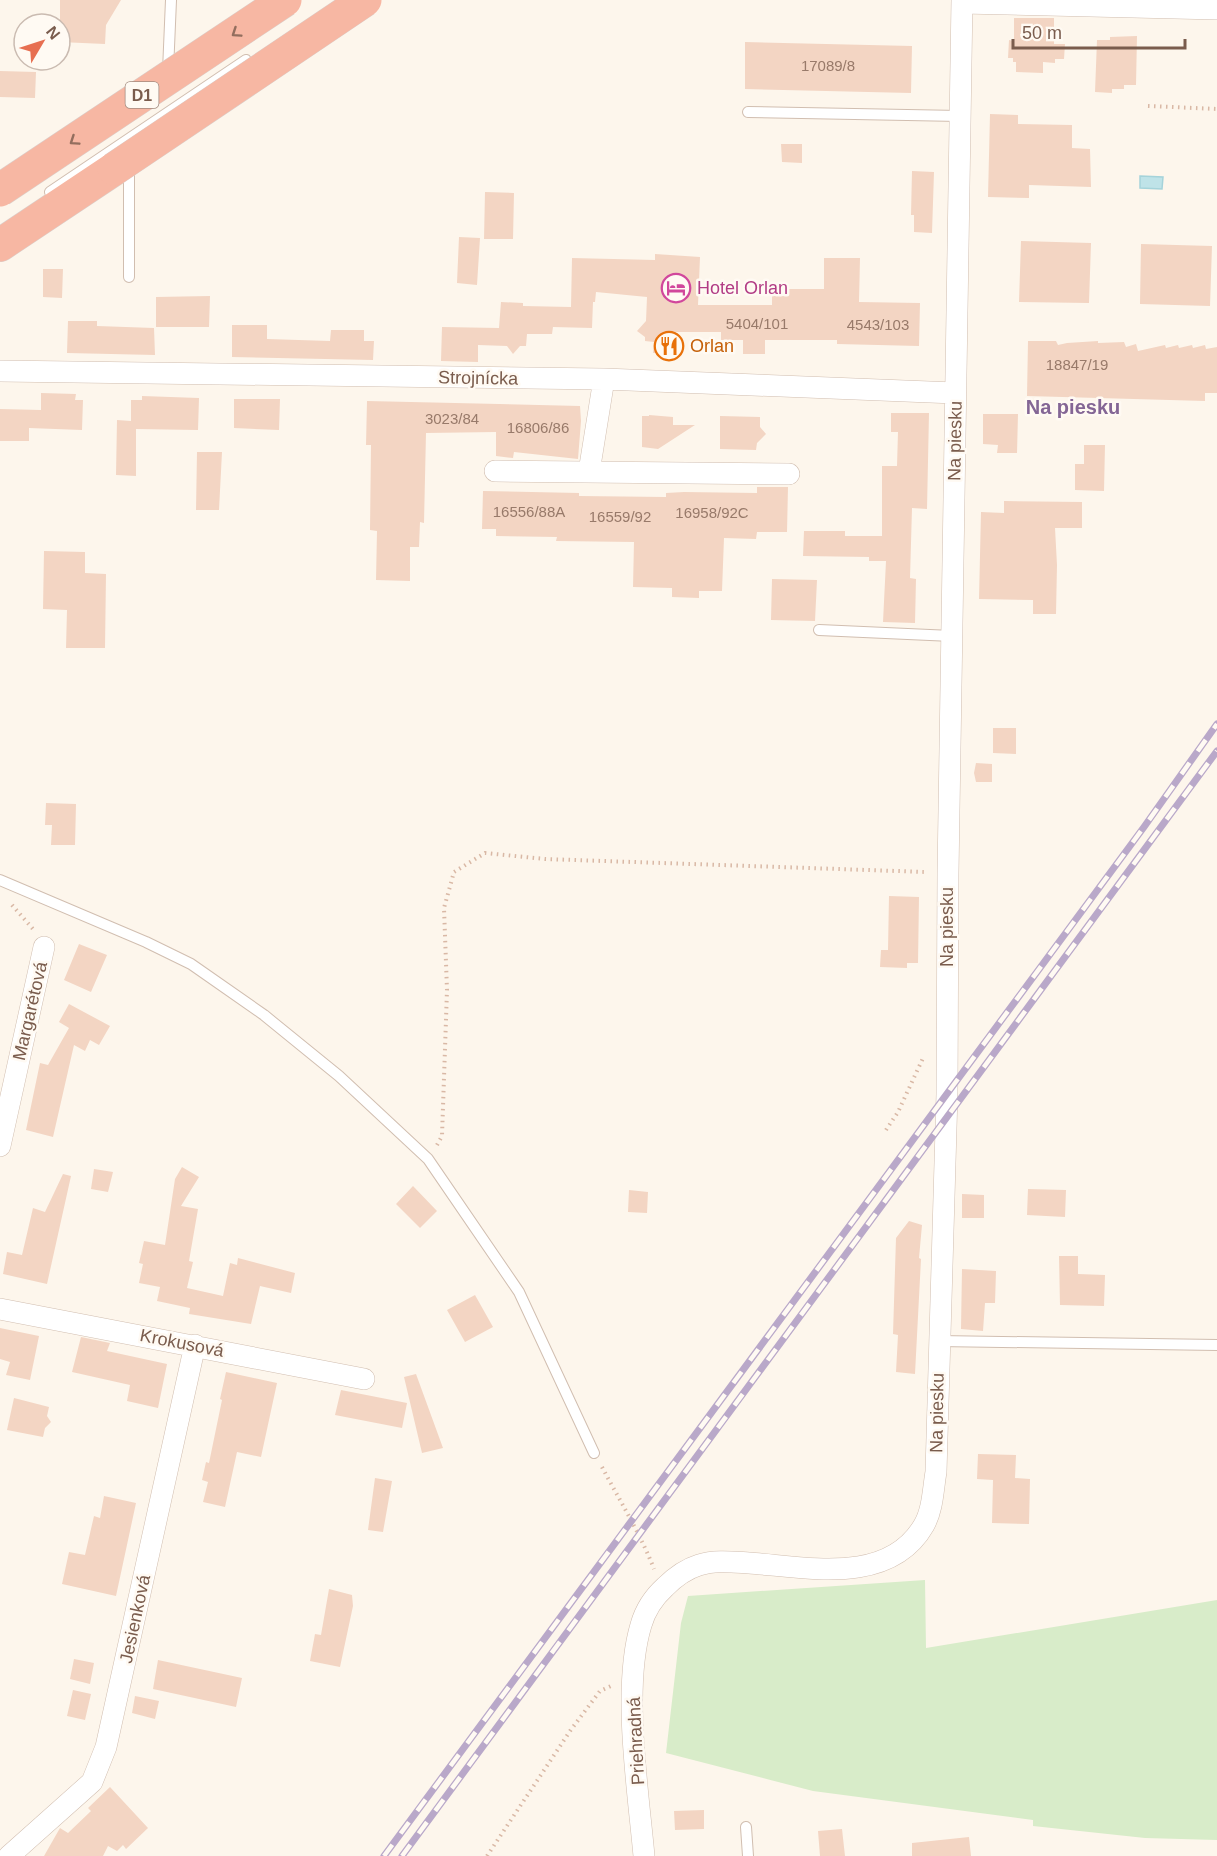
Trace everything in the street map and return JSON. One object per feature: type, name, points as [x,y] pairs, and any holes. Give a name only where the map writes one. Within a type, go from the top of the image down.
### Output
[{"type":"highway","name":"D1","points":[[0,190],[285,0]]},
{"type":"highway","name":"D1","points":[[0,245],[365,0]]},
{"type":"street","points":[[962,1],[1217,9]]},
{"type":"street","name":"Na piesku","points":[[640,1626],[662,1589],[687,1570],[712,1562],[830,1569],[870,1566],[884,1560],[907,1545],[925,1524],[933,1493],[936,1472],[938,1341],[947,1094],[948,873],[962,1]]},
{"type":"street","name":"Strojnícka","points":[[0,370],[604,379],[955,393]]},
{"type":"street","points":[[589,472],[604,379]]},
{"type":"street","points":[[495,471],[789,474]]},
{"type":"street","name":"Margarétová","points":[[0,1146],[45,947]]},
{"type":"street","name":"Krokusová","points":[[0,1309],[364,1379]]},
{"type":"street","name":"Jesienková","points":[[9,1856],[92,1782],[106,1747],[195,1345]]},
{"type":"street","name":"Priehradná","points":[[640,1626],[633,1675],[635,1746],[644,1856]]},
{"type":"lane","points":[[166,102],[171,0]]},
{"type":"lane","points":[[40,199],[129,139],[166,102],[252,57]]},
{"type":"lane","points":[[748,112],[960,116]]},
{"type":"lane","points":[[129,139],[129,277]]},
{"type":"lane","points":[[819,630],[952,636]]},
{"type":"lane","points":[[0,880],[146,942],[191,964],[264,1015],[339,1076],[428,1159],[519,1292],[594,1453]]},
{"type":"lane","points":[[938,1341],[1217,1345]]},
{"type":"lane","points":[[746,1827],[748,1856]]},
{"type":"path","points":[[1148,106],[1217,109]]},
{"type":"path","points":[[428,1159],[442,1136],[447,990],[444,908],[454,872],[485,853],[545,859],[948,873]]},
{"type":"path","points":[[8,899],[45,947]]},
{"type":"path","points":[[886,1130],[898,1112],[925,1054]]},
{"type":"path","points":[[594,1453],[640,1535],[662,1589]]},
{"type":"path","points":[[487,1856],[570,1731],[600,1691],[633,1675]]},
{"type":"green space","points":[[925,1580],[926,1648],[1217,1600],[1217,1840],[1145,1838],[1033,1826],[1033,1820],[813,1791],[666,1753],[681,1623],[688,1596]]},
{"type":"water","points":[[1140,176],[1163,177],[1162,189],[1140,188]]},
{"type":"building","points":[[60,0],[121,0],[106,25],[105,44],[72,43],[72,12],[60,12]]},
{"type":"building","points":[[1014,18],[1054,18],[1054,44],[1065,44],[1064,59],[1055,59],[1055,63],[1043,62],[1043,73],[1016,72],[1016,62],[1013,62],[1013,58],[1008,58],[1009,40],[1014,41]]},
{"type":"building","points":[[1137,36],[1136,85],[1124,85],[1124,89],[1112,89],[1112,93],[1095,92],[1097,40]]},
{"type":"building","points":[[745,42],[912,46],[911,93],[745,89]]},
{"type":"building","points":[[0,71],[36,72],[35,98],[0,97]]},
{"type":"building","points":[[990,114],[1018,115],[1018,124],[1072,125],[1072,148],[1090,149],[1091,187],[1029,185],[1029,198],[988,197]]},
{"type":"building","points":[[781,144],[802,144],[802,163],[782,162]]},
{"type":"building","points":[[912,171],[934,172],[932,233],[914,232],[914,215],[911,215]]},
{"type":"building","points":[[485,192],[514,193],[513,239],[484,239]]},
{"type":"building","points":[[459,237],[480,238],[477,285],[457,283]]},
{"type":"building","points":[[1021,241],[1091,243],[1089,303],[1019,302]]},
{"type":"building","points":[[1141,244],[1212,246],[1210,306],[1140,304]]},
{"type":"building","points":[[655,254],[700,257],[698,305],[772,305],[772,289],[824,289],[824,258],[860,258],[859,302],[920,303],[919,346],[837,344],[837,340],[765,340],[765,354],[743,354],[743,340],[721,340],[721,332],[676,332],[676,353],[653,353],[654,342],[645,341],[645,337],[637,331],[646,321],[647,297],[596,292],[595,302],[593,302],[592,328],[553,327],[552,334],[527,334],[526,346],[520,346],[513,354],[507,346],[478,345],[478,362],[441,361],[442,327],[499,328],[501,302],[523,303],[523,306],[571,307],[572,258],[655,260]]},
{"type":"building","points":[[43,269],[63,269],[62,298],[43,297]]},
{"type":"building","points":[[210,296],[209,327],[156,327],[156,297]]},
{"type":"building","points":[[68,321],[97,321],[97,326],[154,328],[155,355],[67,353]]},
{"type":"building","points":[[232,325],[267,325],[267,339],[330,341],[331,330],[364,330],[364,341],[374,341],[373,360],[232,357]]},
{"type":"building","points":[[1028,341],[1056,341],[1058,345],[1098,341],[1098,343],[1124,342],[1126,347],[1136,344],[1138,351],[1165,345],[1166,348],[1178,345],[1179,348],[1192,345],[1193,348],[1205,345],[1206,349],[1217,347],[1217,393],[1205,393],[1205,401],[1027,396]]},
{"type":"building","points":[[41,393],[76,394],[75,400],[83,400],[82,430],[29,428],[29,441],[0,441],[0,409],[41,410]]},
{"type":"building","points":[[142,396],[199,398],[198,430],[136,429],[136,476],[116,475],[117,420],[131,421],[131,400],[142,400]]},
{"type":"building","points":[[234,399],[280,399],[279,430],[234,428]]},
{"type":"building","points":[[367,401],[580,406],[578,459],[514,452],[513,458],[496,456],[496,432],[426,433],[424,523],[420,522],[419,547],[410,547],[410,581],[376,580],[377,531],[370,530],[371,445],[366,445]]},
{"type":"building","points":[[891,413],[929,413],[927,509],[912,508],[910,578],[916,579],[915,623],[883,622],[886,561],[869,561],[869,557],[803,556],[804,531],[845,531],[845,536],[882,536],[882,466],[897,466],[898,432],[891,432]]},
{"type":"building","points":[[983,414],[1018,414],[1017,453],[997,453],[998,445],[983,444]]},
{"type":"building","points":[[642,416],[673,417],[673,425],[695,425],[658,449],[642,447]]},
{"type":"building","points":[[720,416],[760,417],[760,427],[766,434],[757,443],[756,450],[720,449]]},
{"type":"building","points":[[1084,445],[1105,445],[1104,491],[1075,490],[1075,464],[1084,464]]},
{"type":"building","points":[[197,452],[222,452],[219,510],[196,510]]},
{"type":"building","points":[[757,487],[788,487],[787,532],[757,532],[756,539],[724,538],[722,591],[699,591],[699,598],[672,597],[672,588],[633,587],[634,542],[556,541],[557,537],[496,536],[496,529],[482,529],[483,491],[579,493],[579,496],[666,497],[666,493],[684,492],[757,493]]},
{"type":"building","points":[[1004,501],[1082,502],[1082,528],[1055,528],[1056,614],[1033,614],[1033,600],[979,599],[981,512],[1004,513]]},
{"type":"building","points":[[44,551],[85,552],[85,573],[106,574],[105,648],[66,648],[67,610],[43,609]]},
{"type":"building","points":[[772,579],[817,580],[815,621],[771,620]]},
{"type":"building","points":[[993,728],[1016,728],[1016,754],[993,753]]},
{"type":"building","points":[[976,763],[992,764],[992,782],[976,782],[974,773]]},
{"type":"building","points":[[46,803],[76,804],[75,845],[51,845],[52,825],[45,825]]},
{"type":"building","points":[[889,896],[919,897],[918,963],[907,963],[907,968],[880,967],[881,950],[888,950]]},
{"type":"building","points":[[79,944],[107,955],[91,992],[64,980]]},
{"type":"building","points":[[69,1004],[110,1026],[99,1045],[90,1040],[85,1051],[74,1045],[53,1137],[26,1130],[40,1063],[48,1065],[69,1028],[59,1022]]},
{"type":"building","points":[[182,1167],[199,1177],[181,1206],[198,1209],[189,1261],[193,1262],[187,1288],[223,1296],[230,1263],[237,1265],[238,1258],[295,1273],[291,1293],[260,1286],[251,1324],[189,1314],[190,1308],[157,1301],[160,1287],[139,1283],[143,1264],[139,1263],[144,1241],[165,1245],[175,1179]]},
{"type":"building","points":[[94,1169],[113,1172],[108,1192],[91,1189]]},
{"type":"building","points":[[63,1174],[71,1176],[47,1284],[3,1274],[7,1252],[22,1255],[33,1208],[45,1212]]},
{"type":"building","points":[[413,1186],[437,1211],[420,1228],[396,1204]]},
{"type":"building","points":[[1028,1189],[1066,1190],[1065,1217],[1027,1215]]},
{"type":"building","points":[[629,1190],[648,1192],[647,1213],[628,1212]]},
{"type":"building","points":[[962,1194],[984,1195],[984,1218],[962,1218]]},
{"type":"building","points":[[909,1221],[922,1225],[915,1374],[896,1372],[898,1335],[893,1334],[896,1238]]},
{"type":"building","points":[[1059,1256],[1078,1256],[1078,1274],[1105,1275],[1104,1306],[1060,1305]]},
{"type":"building","points":[[962,1269],[996,1271],[995,1303],[985,1303],[983,1331],[961,1329]]},
{"type":"building","points":[[475,1295],[493,1327],[465,1342],[447,1310]]},
{"type":"building","points":[[0,1328],[39,1336],[30,1380],[6,1375],[10,1362],[0,1359]]},
{"type":"building","points":[[81,1337],[110,1343],[107,1351],[167,1364],[158,1408],[127,1401],[130,1385],[72,1372]]},
{"type":"building","points":[[226,1372],[277,1383],[261,1457],[237,1452],[225,1507],[203,1502],[208,1482],[202,1480],[206,1462],[209,1463]]},
{"type":"building","points":[[416,1374],[443,1448],[422,1453],[404,1377]]},
{"type":"building","points":[[341,1390],[407,1403],[402,1428],[335,1415]]},
{"type":"building","points":[[14,1398],[49,1407],[47,1416],[51,1422],[45,1428],[43,1437],[7,1430]]},
{"type":"building","points":[[978,1454],[1016,1455],[1015,1478],[1030,1479],[1029,1524],[992,1523],[993,1480],[977,1479]]},
{"type":"building","points":[[375,1478],[392,1481],[383,1532],[368,1530]]},
{"type":"building","points":[[104,1496],[136,1503],[116,1596],[62,1584],[69,1552],[85,1555],[94,1516],[100,1518]]},
{"type":"building","points":[[329,1589],[352,1595],[353,1606],[340,1667],[310,1661],[315,1634],[321,1635]]},
{"type":"building","points":[[74,1659],[94,1663],[90,1684],[70,1679]]},
{"type":"building","points":[[158,1660],[242,1678],[236,1707],[153,1689]]},
{"type":"building","points":[[73,1690],[91,1694],[85,1720],[67,1716]]},
{"type":"building","points":[[135,1696],[159,1701],[155,1719],[132,1713]]},
{"type":"building","points":[[110,1787],[148,1828],[126,1849],[123,1845],[117,1851],[108,1846],[103,1856],[44,1856],[60,1828],[68,1833],[91,1811],[88,1808]]},
{"type":"building","points":[[704,1810],[704,1829],[675,1830],[674,1811]]},
{"type":"building","points":[[842,1829],[845,1856],[820,1856],[818,1831]]},
{"type":"building","points":[[969,1837],[971,1856],[912,1856],[912,1843]]},
{"type":"railway","points":[[384,1856],[1144,827],[1217,724]]},
{"type":"railway","points":[[402,1856],[1217,751]]},
{"type":"place","name":"Hotel Orlan","points":[[676,288]]},
{"type":"place","name":"Orlan","points":[[669,346]]},
{"type":"district","name":"Na piesku","points":[[1073,407]]}]
